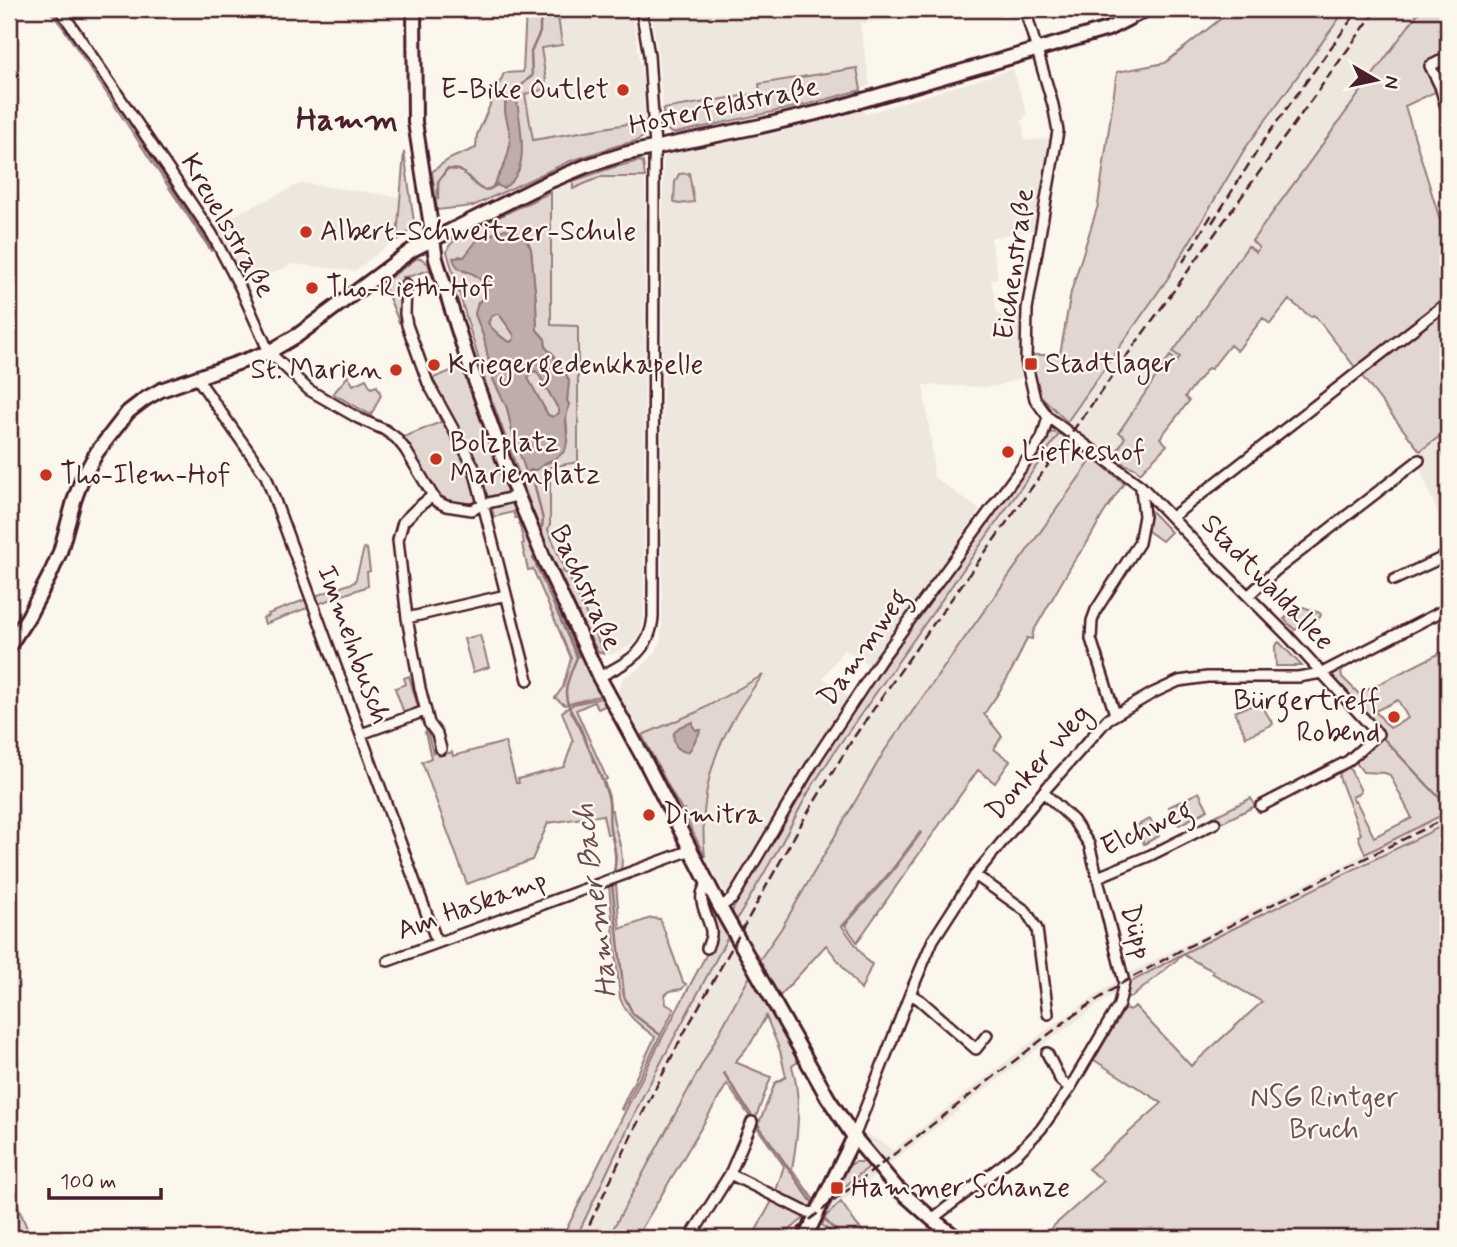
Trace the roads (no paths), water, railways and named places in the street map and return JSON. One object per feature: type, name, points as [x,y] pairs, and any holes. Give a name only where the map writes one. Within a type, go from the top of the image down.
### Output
[{"type":"street","name":"Kreuelsstraße","points":[[60,9],[212,234],[240,287],[269,352],[309,390],[396,438],[432,496]]},
{"type":"street","name":"Bachstraße","points":[[414,9],[415,122],[436,259],[458,330],[517,496],[545,561],[599,677],[720,907],[807,1062],[854,1137],[897,1187],[957,1238]]},
{"type":"street","points":[[599,677],[638,654],[647,641],[653,623],[655,148],[649,55],[641,9]]},
{"type":"street","name":"Eichenstraße","points":[[1025,9],[1058,131],[1027,309],[1027,367],[1035,399],[1048,417],[1140,486]]},
{"type":"street","name":"Hosterfeldstraße","points":[[9,646],[50,575],[60,552],[78,490],[97,452],[128,412],[161,390],[269,352],[298,335],[412,250],[548,182],[586,166],[624,154],[829,110],[1108,29],[1147,9]]},
{"type":"street","points":[[1448,57],[1430,66],[1444,84],[1448,114]]},
{"type":"street","points":[[406,284],[405,314],[428,383],[473,465],[528,680]]},
{"type":"street","points":[[1172,517],[1448,302]]},
{"type":"street","name":"Immelnbusch","points":[[197,378],[266,475],[437,942]]},
{"type":"street","name":"Dammweg","points":[[720,907],[732,899],[811,766],[882,658],[1035,449],[1042,438],[1048,417]]},
{"type":"street","points":[[1248,596],[1275,571],[1419,460]]},
{"type":"street","points":[[1115,714],[1091,639],[1092,621],[1096,610],[1139,543],[1144,516],[1140,486]]},
{"type":"street","name":"Stadtwaldallee","points":[[1140,486],[1378,734],[1334,770],[1262,806]]},
{"type":"street","points":[[441,750],[437,734],[425,711],[407,618],[398,540],[403,522],[432,496],[436,501],[472,510],[484,504],[517,496]]},
{"type":"street","points":[[1394,580],[1448,555]]},
{"type":"street","points":[[407,618],[506,595]]},
{"type":"street","points":[[1322,673],[1448,608]]},
{"type":"street","name":"Donker Weg","points":[[805,1238],[854,1137],[933,940],[975,875],[1108,719],[1179,681],[1207,677],[1298,677],[1322,673]]},
{"type":"street","points":[[361,734],[425,711]]},
{"type":"street","name":"Düpp","points":[[932,1219],[1018,1153],[1041,1129],[1070,1088],[1119,1005],[1124,982],[1089,844],[1073,820],[1044,792]]},
{"type":"street","name":"Elchweg","points":[[1098,877],[1151,855],[1215,823]]},
{"type":"street","name":"Am Haskamp","points":[[388,961],[691,850]]},
{"type":"street","points":[[975,875],[1026,911],[1037,929],[1048,1014]]},
{"type":"street","name":"Bachstraße","points":[[707,948],[711,931],[701,896],[708,884]]},
{"type":"street","points":[[910,994],[976,1049],[987,1035]]},
{"type":"street","points":[[1047,1053],[1061,1081],[1070,1088]]},
{"type":"street","points":[[690,1238],[730,1174],[752,1122]]},
{"type":"street","points":[[730,1174],[806,1212],[817,1213]]},
{"type":"waterway","points":[[51,9],[97,73]]},
{"type":"waterway","name":"Hammer Bach","points":[[511,98],[510,96],[532,76],[531,52],[540,32],[541,9]]},
{"type":"waterway","points":[[103,82],[212,249]]},
{"type":"waterway","name":"Hammer Bach","points":[[438,199],[438,182],[447,169],[459,170],[481,189],[491,189],[497,184]]},
{"type":"waterway","name":"Hammer Bach","points":[[531,470],[543,520],[542,527]]},
{"type":"waterway","name":"Hammer Bach","points":[[533,558],[577,657],[567,684],[566,699],[608,797],[609,825],[615,858],[613,876]]},
{"type":"waterway","points":[[1384,739],[1448,807]]},
{"type":"waterway","name":"Hammer Bach","points":[[612,883],[624,996],[633,1014],[659,1034]]},
{"type":"waterway","name":"Hammer Bach","points":[[724,1073],[812,1202]]},
{"type":"waterway","name":"Hammer Bach","points":[[825,1220],[843,1238]]},
{"type":"railway","points":[[1212,223],[1266,137],[1359,9]]},
{"type":"railway","points":[[583,1238],[684,1033],[804,819],[854,737],[1377,9]]},
{"type":"railway","points":[[1183,262],[1214,211]]},
{"type":"railway","points":[[786,1238],[1071,1017],[1124,982],[1183,949],[1448,817]]},
{"type":"place","name":"E-Bike Outlet","points":[[623,90]]},
{"type":"place","name":"Albert-Schweitzer-Schule","points":[[306,232]]},
{"type":"place","name":"Tho-Rieth-Hof","points":[[312,288]]},
{"type":"place","name":"Stadtlager","points":[[1031,364]]},
{"type":"place","name":"Kriegergedenkkapelle","points":[[434,365]]},
{"type":"place","name":"St. Marien","points":[[396,370]]},
{"type":"place","name":"Liefkeshof","points":[[1008,452]]},
{"type":"place","name":"Bolzplatz Marienplatz","points":[[436,459]]},
{"type":"place","name":"Tho-Ilem-Hof","points":[[46,475]]},
{"type":"place","name":"Bürgertreff Robend","points":[[1394,717]]},
{"type":"place","name":"Dimitra","points":[[649,815]]},
{"type":"place","name":"Hammer Schanze","points":[[837,1188]]},
{"type":"district","name":"Hamm","points":[[347,120]]},
{"type":"park label","name":"NSG Rintger Bruch","points":[[1324,1114]]}]
